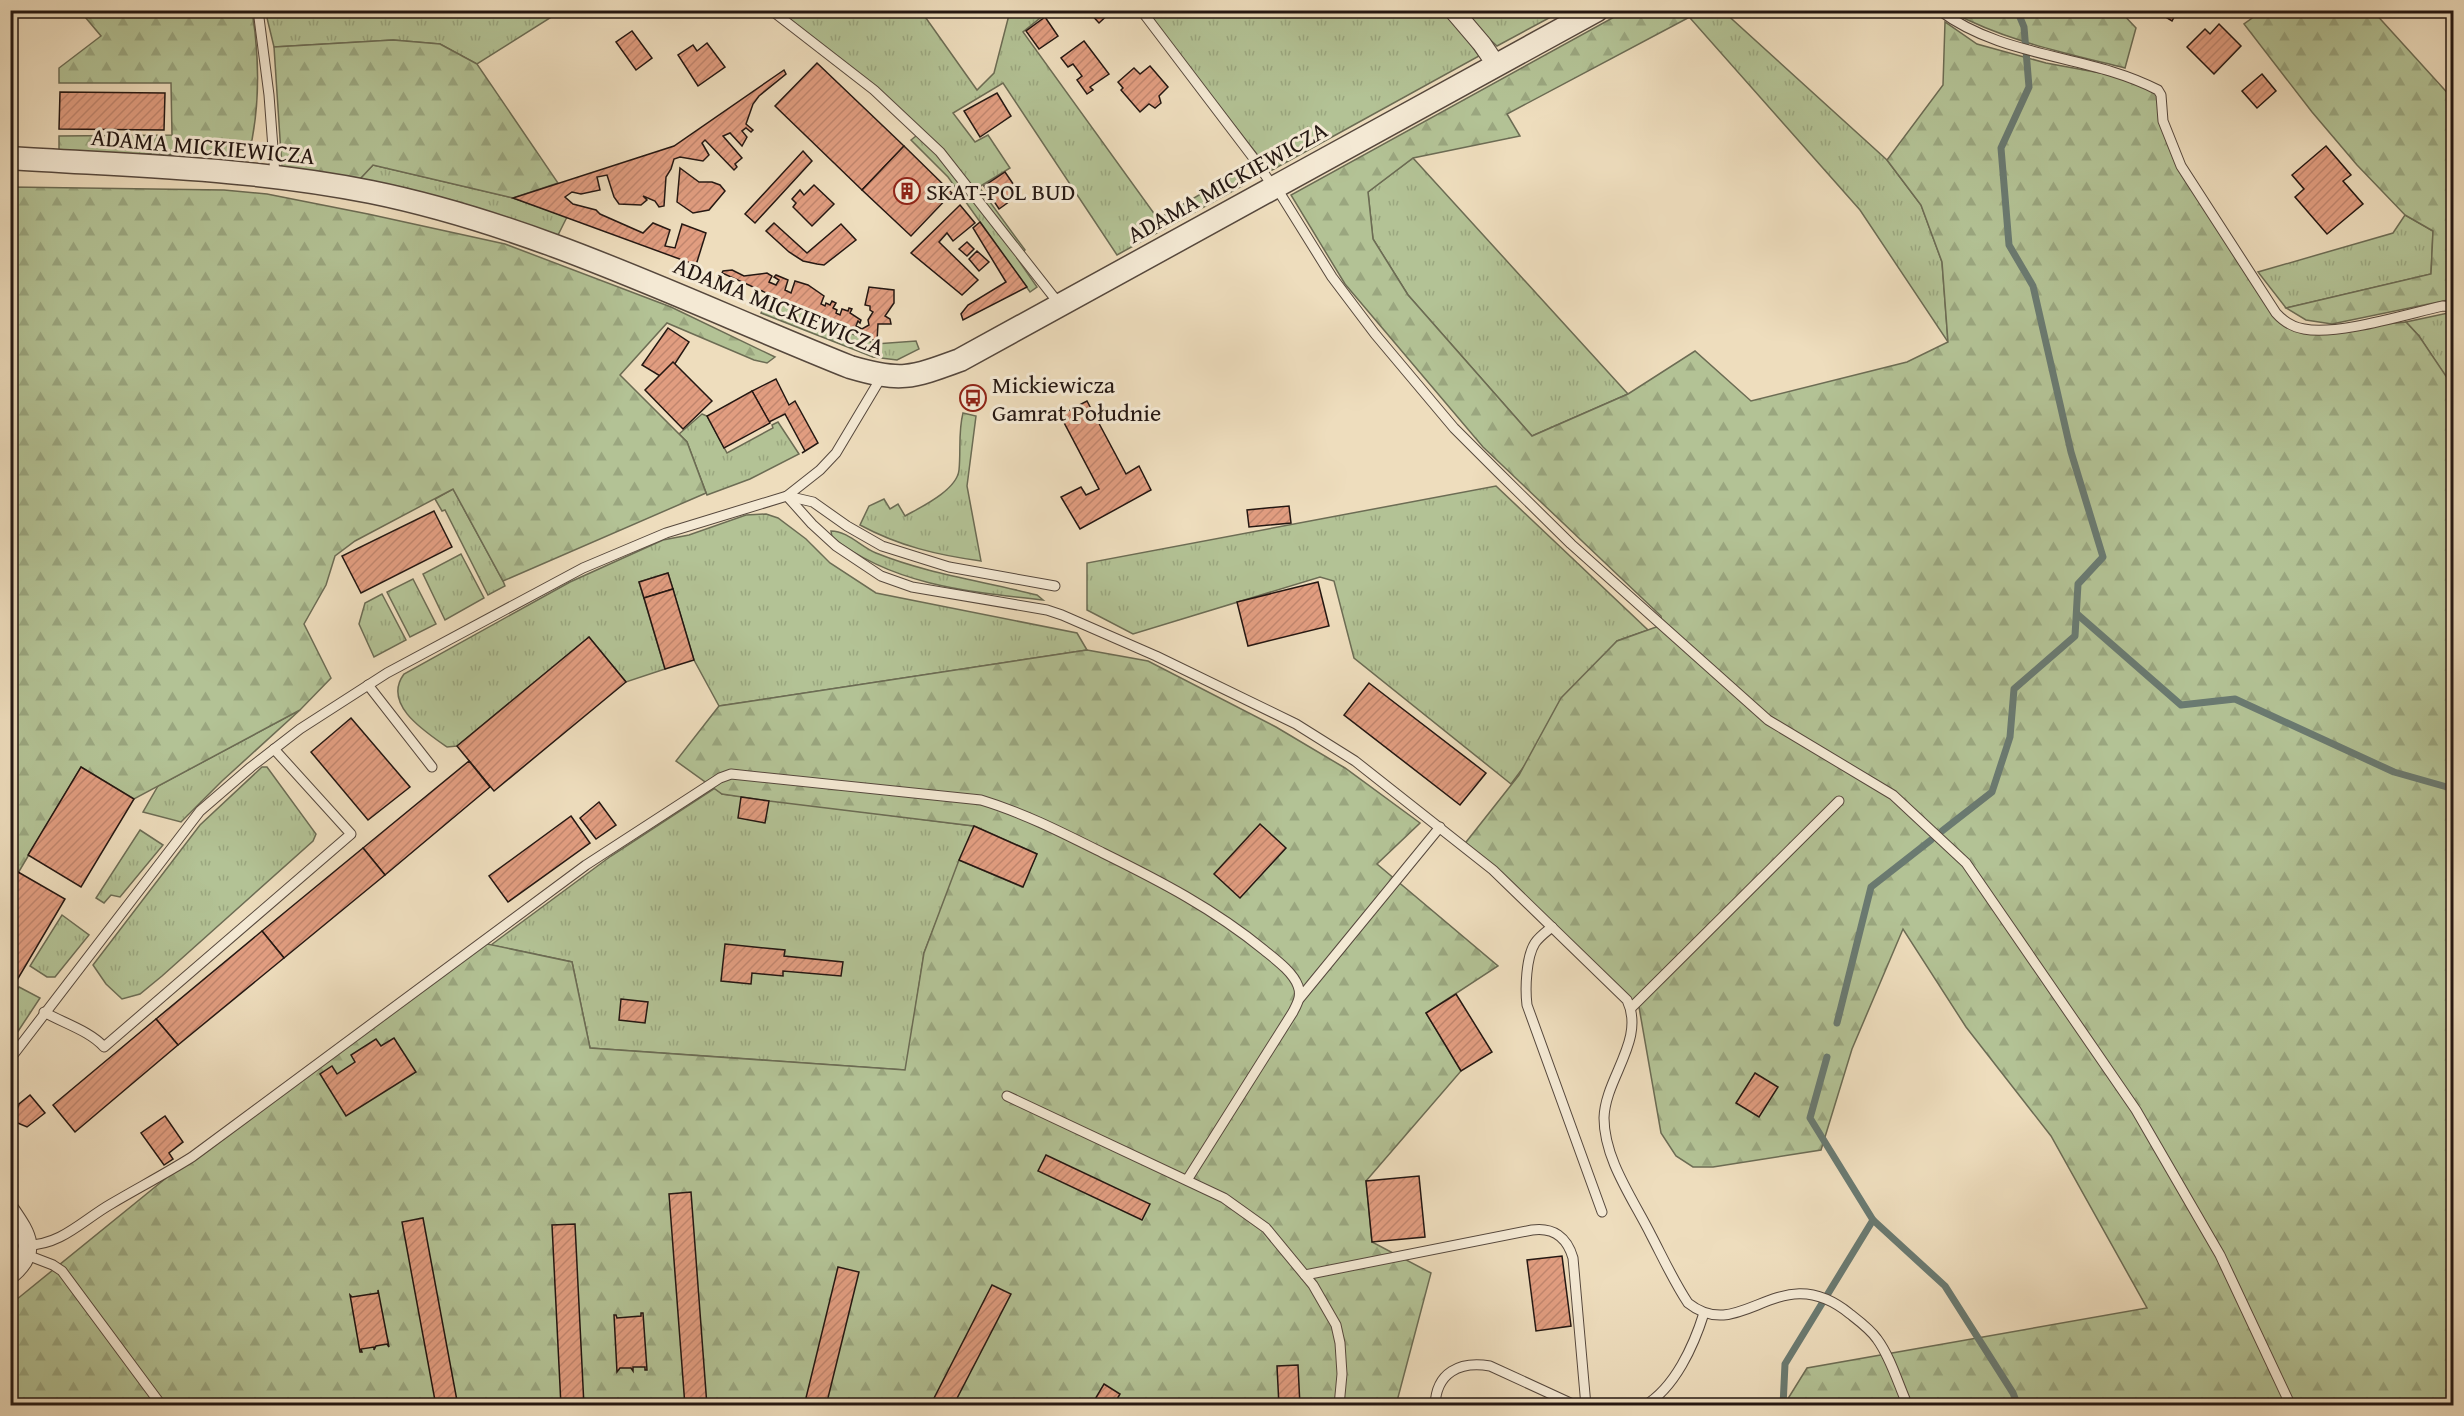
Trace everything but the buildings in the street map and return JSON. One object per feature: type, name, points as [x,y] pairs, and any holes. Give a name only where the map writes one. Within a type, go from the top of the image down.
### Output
[{"type":"street","points":[[1453,10],[1475,35],[1497,66]]},
{"type":"street","name":"ADAMA MICKIEWICZA","points":[[10,158],[275,175],[372,192],[583,255],[850,367],[882,376],[917,375],[960,360],[1597,10]]},
{"type":"street","points":[[10,1210],[26,1236],[28,1250],[22,1265],[10,1275]]},
{"type":"lane","points":[[258,10],[275,175]]},
{"type":"lane","points":[[771,10],[874,90],[940,152],[1060,305]]},
{"type":"lane","points":[[1141,10],[1258,164],[1332,277],[1375,334],[1455,428],[1571,544],[1768,720],[1900,800],[1966,863],[2136,1110],[2220,1255],[2291,1406]]},
{"type":"lane","points":[[1939,10],[1978,34],[2041,54],[2126,76],[2158,90],[2161,95],[2163,121],[2181,166],[2276,313],[2292,326],[2312,330],[2336,329],[2443,306],[2454,307]]},
{"type":"lane","points":[[10,1059],[200,811],[274,749],[368,684],[583,568],[666,533],[787,496],[820,470],[836,453],[882,376]]},
{"type":"lane","points":[[787,496],[813,502],[846,526],[882,546],[949,567],[1055,586]]},
{"type":"lane","points":[[787,496],[836,546],[881,576],[912,587],[1047,610],[1156,656],[1320,738],[1355,761],[1493,870],[1627,1000],[1631,1008],[1632,1030],[1607,1101],[1605,1132],[1618,1170],[1688,1303],[1704,1313],[1718,1317],[1775,1296],[1791,1293],[1815,1294],[1827,1298],[1845,1309],[1877,1338],[1908,1406]]},
{"type":"lane","points":[[368,684],[432,767]]},
{"type":"lane","points":[[44,1012],[86,1033],[104,1047],[351,834],[274,749]]},
{"type":"lane","points":[[28,1250],[55,1241],[110,1204],[149,1184],[192,1157],[586,864],[720,778],[731,774],[981,800],[1009,809],[1185,894],[1236,927],[1293,976],[1299,987],[1300,998]]},
{"type":"lane","points":[[1631,1008],[1839,801]]},
{"type":"lane","points":[[1187,1180],[1300,998],[1440,827]]},
{"type":"lane","points":[[1552,927],[1532,949],[1526,981],[1527,1005],[1602,1212]]},
{"type":"lane","points":[[1007,1096],[1224,1198],[1251,1215],[1266,1228],[1305,1275],[1335,1325],[1342,1374],[1339,1406]]},
{"type":"lane","points":[[1305,1275],[1532,1230],[1544,1228],[1553,1231],[1570,1247],[1573,1258],[1586,1406]]},
{"type":"lane","points":[[28,1250],[62,1271],[162,1406]]},
{"type":"lane","points":[[1644,1406],[1665,1386],[1686,1359],[1695,1342],[1704,1313]]},
{"type":"lane","points":[[1435,1406],[1437,1389],[1442,1379],[1461,1366],[1474,1363],[1490,1366],[1577,1406]]},
{"type":"green space","points":[[277,10],[561,11],[477,64],[440,44],[393,40],[274,47],[267,18]]},
{"type":"green space","points":[[80,11],[252,11],[258,76],[252,140],[234,155],[59,153],[59,136],[172,135],[171,83],[59,83],[59,68],[101,36]]},
{"type":"green space","points":[[779,11],[921,11],[977,90],[994,73],[1010,11],[1043,11],[1045,14],[1023,32],[1158,219],[1235,174],[1242,186],[1117,255],[1003,83],[953,113],[975,142],[988,135],[1010,168],[979,187],[1025,250],[1017,258],[1037,287],[1030,292],[948,177],[911,140],[921,132],[846,65]]},
{"type":"green space","points":[[1145,11],[1447,11],[1479,56],[1272,170],[1263,162]]},
{"type":"green space","points":[[1459,11],[1562,11],[1497,46]]},
{"type":"green space","points":[[1625,11],[1701,11],[1507,114],[1520,136],[1413,158],[1368,192],[1373,239],[1408,295],[1532,436],[1628,394],[1695,351],[1751,401],[1907,362],[1948,342],[1942,262],[1921,205],[1887,160],[1943,85],[1945,22],[1977,44],[2046,63],[2106,74],[2158,90],[2169,140],[2276,313],[2292,326],[2335,329],[2406,322],[2419,336],[2454,388],[2453,1405],[1784,1405],[1807,1368],[2147,1308],[2051,1136],[1966,1027],[1903,929],[1852,1049],[1821,1150],[1713,1167],[1693,1167],[1676,1156],[1661,1133],[1639,1007],[1463,846],[1519,775],[1561,698],[1617,641],[1662,625],[1661,616],[1483,447],[1345,284],[1291,195]]},
{"type":"green space","points":[[1701,11],[1723,11],[1887,160],[1921,205],[1942,262],[1948,342],[1860,210],[1690,18]]},
{"type":"green space","points":[[1950,11],[2120,11],[2136,28],[2125,68],[2014,38]]},
{"type":"green space","points":[[2262,11],[2373,11],[2453,99],[2453,299],[2332,324],[2306,320],[2286,308],[2431,274],[2433,231],[2405,215],[2357,165],[2312,112],[2244,24]]},
{"type":"green space","points":[[393,40],[440,44],[477,64],[558,183],[513,198],[373,165],[358,181],[282,169],[274,47]]},
{"type":"green space","points":[[1413,158],[1628,394],[1532,436],[1408,295],[1373,239],[1368,192]]},
{"type":"green space","points":[[373,165],[513,198],[567,217],[557,237],[459,202],[358,181]]},
{"type":"green space","points":[[11,187],[224,190],[267,194],[505,244],[671,307],[775,357],[767,363],[754,360],[667,323],[620,375],[687,442],[706,493],[503,581],[453,489],[355,541],[335,556],[326,585],[304,624],[331,678],[300,710],[134,799],[81,767],[11,885]]},
{"type":"green space","points":[[2405,215],[2433,231],[2431,274],[2286,308],[2258,272],[2393,233]]},
{"type":"green space","points":[[769,297],[875,344],[916,341],[919,349],[897,360],[873,357],[761,313]]},
{"type":"green space","points":[[2448,313],[2453,315],[2453,388],[2419,336],[2406,322]]},
{"type":"green space","points":[[963,413],[976,416],[967,486],[981,561],[919,549],[889,539],[860,525],[869,506],[884,499],[890,509],[898,504],[905,516],[929,503],[952,484],[959,470]]},
{"type":"green space","points":[[702,414],[707,416],[727,453],[773,428],[772,425],[778,422],[799,454],[750,479],[707,495],[687,442],[679,434]]},
{"type":"green space","points":[[1496,486],[1648,630],[1617,641],[1511,784],[1354,658],[1334,581],[1320,577],[1133,634],[1087,610],[1087,563]]},
{"type":"green space","points":[[453,489],[505,586],[488,595],[445,510],[442,511],[435,499]]},
{"type":"green space","points":[[766,514],[778,518],[806,539],[830,563],[876,593],[1077,633],[1087,650],[719,706],[694,660],[668,573],[639,582],[665,669],[626,682],[589,637],[457,746],[447,747],[417,725],[402,706],[398,696],[399,685],[404,674],[570,582],[663,540],[689,535],[746,515]]},
{"type":"green space","points":[[831,531],[849,536],[870,550],[896,560],[936,572],[1037,595],[1043,600],[987,594],[932,584],[906,576],[855,553],[832,537]]},
{"type":"green space","points":[[461,554],[484,598],[445,620],[423,574]]},
{"type":"green space","points":[[413,579],[436,624],[410,637],[387,592]]},
{"type":"green space","points":[[382,594],[406,640],[374,657],[359,624],[365,603]]},
{"type":"green space","points":[[1087,650],[1148,661],[1276,727],[1345,768],[1420,823],[1377,864],[1498,966],[1426,1013],[1461,1071],[1366,1181],[1372,1242],[1431,1273],[1396,1405],[11,1406],[11,1304],[192,1157],[478,942],[572,962],[590,1048],[905,1070],[924,953],[959,860],[1022,887],[1037,854],[974,826],[722,794],[676,761],[719,706]]},
{"type":"green space","points":[[300,710],[181,822],[143,812],[158,786]]},
{"type":"green space","points":[[262,767],[267,767],[316,834],[313,841],[162,976],[140,994],[122,999],[106,984],[93,965],[200,825]]},
{"type":"green space","points":[[715,788],[722,794],[974,826],[924,953],[906,1070],[590,1048],[572,962],[491,945],[611,856]]},
{"type":"green space","points":[[140,830],[163,845],[120,897],[111,895],[104,903],[96,898]]},
{"type":"green space","points":[[62,915],[89,935],[55,977],[47,977],[30,966]]},
{"type":"green space","points":[[19,987],[40,998],[11,1042],[11,1001]]},
{"type":"waterway","points":[[1942,831],[1992,792],[2010,737],[2014,689],[2075,636],[2078,584],[2103,557],[2071,452],[2033,286],[2009,245],[2001,148],[2029,87],[2024,27],[2017,10]]},
{"type":"waterway","points":[[2077,614],[2181,705],[2235,699],[2394,772],[2454,789]]},
{"type":"waterway","points":[[1837,1023],[1871,887],[1931,840]]},
{"type":"waterway","points":[[1827,1057],[1810,1118],[1873,1220],[1945,1286],[2013,1393],[2018,1406]]},
{"type":"waterway","points":[[1783,1406],[1785,1364],[1873,1220]]},
{"type":"place","name":"SKAT-POL BUD","points":[[907,191]]},
{"type":"place","name":"Mickiewicza Gamrat Południe","points":[[973,398]]}]
